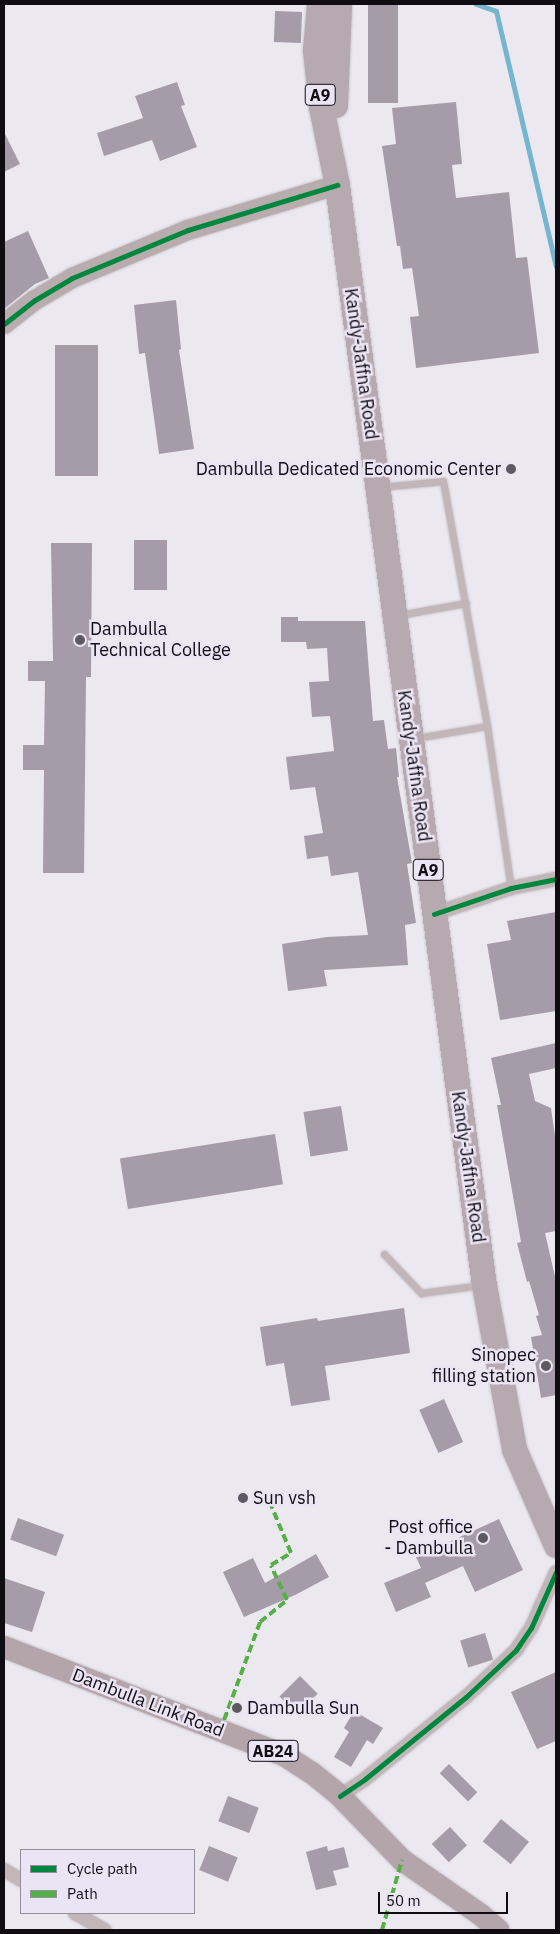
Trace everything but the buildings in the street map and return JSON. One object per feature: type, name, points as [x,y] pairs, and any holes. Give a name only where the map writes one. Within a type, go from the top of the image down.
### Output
[{"type":"highway","name":"Kandy-Jaffna Road","points":[[319,4],[315,50],[325,133],[337,185],[484,1285],[514,1449],[556,1545]]},
{"type":"highway","name":"Kandy-Jaffna Road","points":[[337,185],[334,84],[339,4]]},
{"type":"main road","name":"Dambulla Link Road","points":[[4,1647],[284,1756],[312,1773],[340,1796],[402,1860],[481,1915],[498,1930]]},
{"type":"street","points":[[4,324],[35,300],[72,278],[188,230],[337,185]]},
{"type":"street","points":[[434,914],[511,888],[556,879]]},
{"type":"street","points":[[340,1796],[365,1779],[466,1697],[516,1650],[531,1628],[556,1572]]},
{"type":"street","points":[[4,1870],[20,1879]]},
{"type":"street","points":[[77,1914],[104,1930]]},
{"type":"lane","points":[[378,487],[443,481],[488,726],[511,888]]},
{"type":"lane","points":[[394,615],[466,603]]},
{"type":"lane","points":[[410,739],[488,726]]},
{"type":"lane","points":[[384,1254],[421,1293],[484,1285]]},
{"type":"waterway","points":[[476,4],[496,11],[556,266]]},
{"type":"marked path","points":[[220,1731],[260,1622],[287,1600],[271,1565],[291,1553],[266,1493]]},
{"type":"marked path","points":[[382,1930],[402,1860]]},
{"type":"cycle path","points":[[4,324],[35,300],[72,278],[188,230],[337,185]]},
{"type":"cycle path","points":[[434,914],[511,888],[556,879]]},
{"type":"cycle path","points":[[340,1796],[365,1779],[466,1697],[516,1650],[531,1628],[556,1572]]},
{"type":"place","name":"Dambulla Dedicated Economic Center","points":[[511,469]]},
{"type":"place","name":"Dambulla Technical College","points":[[80,640]]},
{"type":"place","name":"Sinopec filling station","points":[[546,1366]]},
{"type":"place","name":"Sun vsh","points":[[243,1498]]},
{"type":"place","name":"Post office - Dambulla","points":[[483,1538]]},
{"type":"place","name":"Dambulla Sun","points":[[237,1708]]}]
